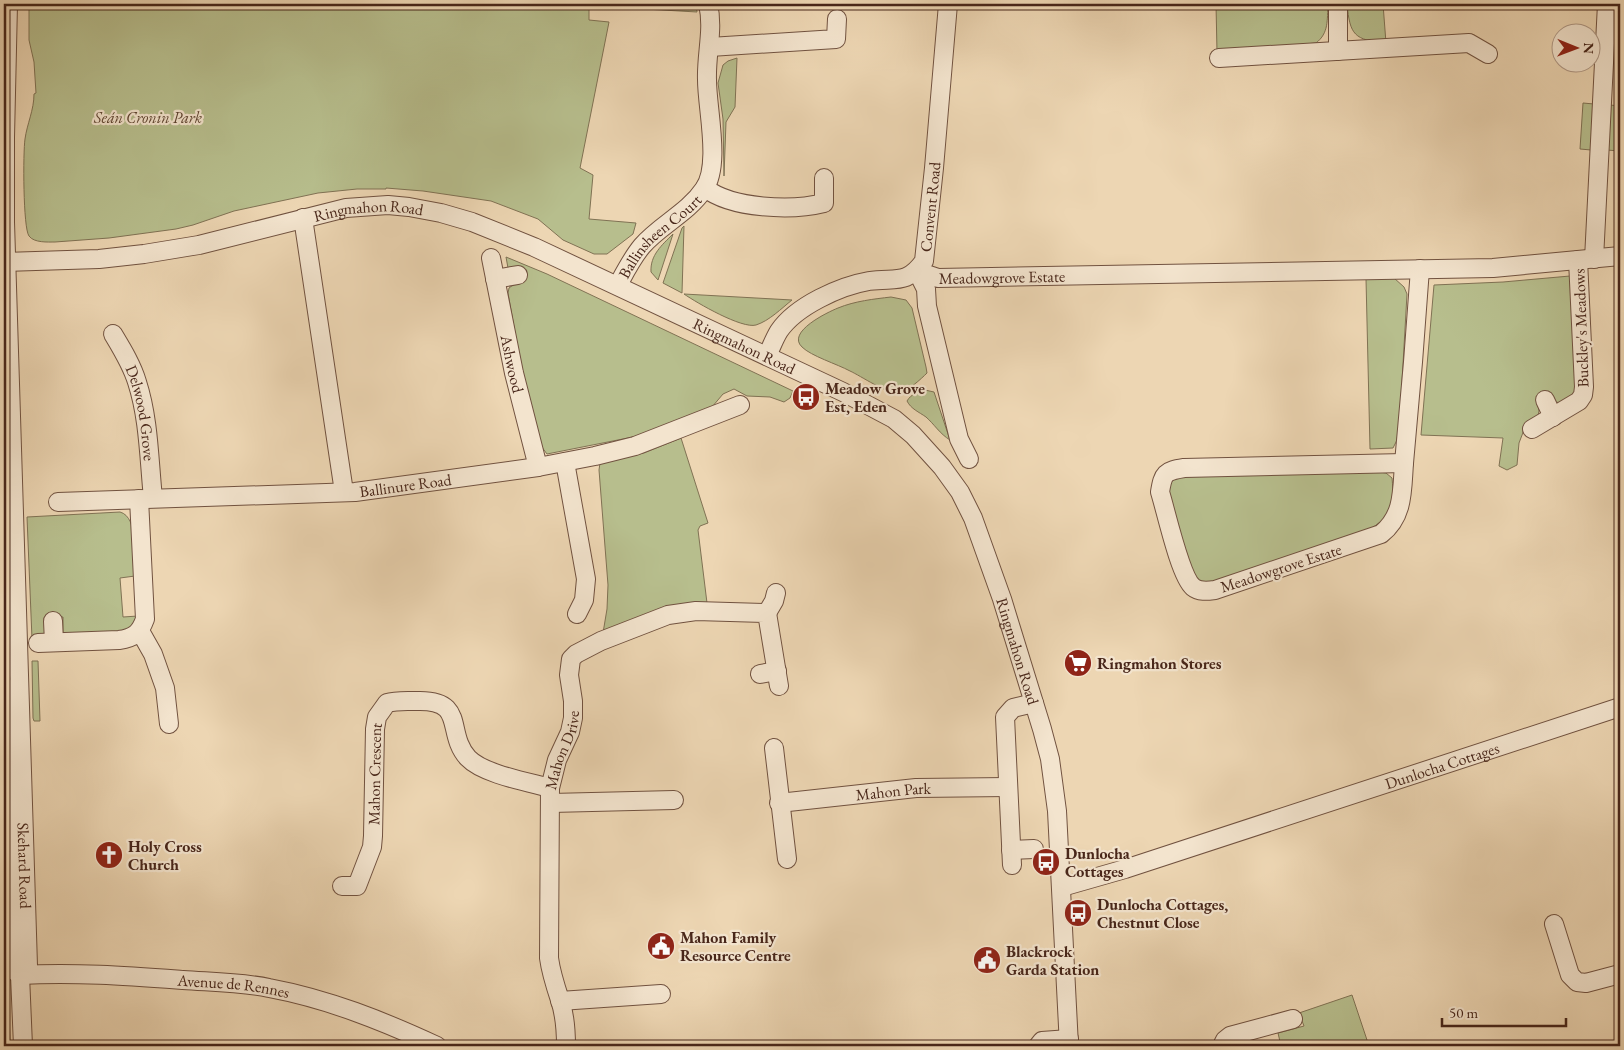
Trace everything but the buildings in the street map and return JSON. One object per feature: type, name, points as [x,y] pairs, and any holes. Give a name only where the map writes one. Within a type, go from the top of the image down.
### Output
[{"type":"street","name":"Skehard Road","points":[[8,4],[5,262],[9,491],[12,969],[20,974],[22,1046]]},
{"type":"street","name":"Ballinsheen Court","points":[[618,285],[627,267],[642,245],[695,200],[705,188],[710,176],[712,160],[707,86],[710,47],[710,12],[708,4]]},
{"type":"street","name":"Convent Road","points":[[948,4],[927,250],[924,261],[917,271],[926,289],[927,306],[958,439],[969,459]]},
{"type":"street","points":[[1338,4],[1338,51]]},
{"type":"street","name":"Buckley's Meadows","points":[[1532,429],[1579,401],[1584,389],[1586,259],[1594,246],[1607,4]]},
{"type":"street","points":[[710,47],[836,39],[837,19]]},
{"type":"street","points":[[1219,58],[1469,43],[1488,54]]},
{"type":"street","name":"Ballinsheen Court","points":[[705,188],[721,198],[731,200],[765,206],[808,207],[824,203],[824,178]]},
{"type":"street","name":"Ringmahon Road","points":[[5,262],[99,259],[144,254],[199,245],[346,208],[398,205],[441,213],[502,234],[618,285],[850,395],[894,418],[913,435],[942,467],[960,492],[974,518],[1002,599],[1034,702],[1050,760],[1054,784],[1062,886],[1069,1042]]},
{"type":"street","points":[[304,218],[344,492]]},
{"type":"street","name":"Meadowgrove Estate","points":[[917,271],[942,278],[1420,269],[1513,266],[1620,256]]},
{"type":"street","name":"Ashwood","points":[[491,258],[514,373],[538,467]]},
{"type":"street","name":"Meadowgrove Estate","points":[[1404,463],[1184,468],[1166,473],[1162,480],[1160,492],[1182,566],[1189,583],[1201,591],[1215,590],[1381,534],[1392,524],[1399,507],[1404,463],[1414,362],[1420,269]]},
{"type":"street","points":[[767,356],[779,331],[795,315],[814,302],[841,289],[870,281],[901,279],[917,271]]},
{"type":"street","points":[[495,279],[518,275]]},
{"type":"street","name":"Delwood Grove","points":[[113,334],[130,365],[139,390],[146,431],[145,619],[140,631]]},
{"type":"street","points":[[1545,400],[1552,417]]},
{"type":"street","name":"Ballinure Road","points":[[58,502],[374,490],[538,467],[635,446],[740,405]]},
{"type":"street","points":[[565,462],[586,579],[584,600],[577,614]]},
{"type":"street","points":[[772,677],[767,613],[776,593]]},
{"type":"street","name":"Mahon Drive","points":[[566,1046],[564,1019],[553,981],[549,950],[550,795],[558,760],[570,732],[573,718],[569,666],[571,659],[576,654],[642,624],[668,615],[696,611],[767,613]]},
{"type":"street","points":[[53,621],[46,643],[126,640],[131,639],[140,631],[153,654],[166,688],[169,724]]},
{"type":"street","name":"Skehard Road","points":[[4,686],[10,729]]},
{"type":"street","name":"Mahon Crescent","points":[[342,886],[357,886],[372,848],[375,729],[377,717],[387,703],[438,702],[451,715],[461,748],[468,758],[485,770],[550,795]]},
{"type":"street","points":[[1034,702],[1013,708],[1005,717],[1012,857],[1034,849]]},
{"type":"street","name":"Dunlocha Cottages","points":[[1062,886],[1124,869],[1620,707]]},
{"type":"street","points":[[774,748],[786,860]]},
{"type":"street","name":"Mahon Park","points":[[780,803],[916,788],[1008,787]]},
{"type":"street","points":[[550,795],[674,800]]},
{"type":"street","points":[[1554,924],[1570,975],[1577,982],[1586,983],[1620,974]]},
{"type":"street","name":"Avenue de Rennes","points":[[20,974],[68,973],[268,987],[351,1010],[385,1022],[437,1046]]},
{"type":"street","points":[[560,1001],[661,994]]},
{"type":"street","points":[[1222,1046],[1224,1040],[1230,1036],[1293,1019]]},
{"type":"street","points":[[1038,1046],[1042,1041],[1069,1042]]},
{"type":"green space","name":"Seán Cronin Park","points":[[29,4],[589,4],[589,20],[609,22],[580,168],[593,175],[589,219],[636,223],[633,234],[607,254],[594,254],[563,240],[538,219],[491,201],[423,191],[386,188],[318,193],[234,211],[176,229],[109,238],[55,242],[34,240],[29,236],[27,230],[24,189],[25,139],[34,94],[36,93],[34,62],[29,40]]},
{"type":"green space","points":[[645,4],[696,4],[697,12],[645,9]]},
{"type":"green space","points":[[1216,4],[1328,4],[1326,26],[1323,35],[1316,43],[1217,52]]},
{"type":"green space","points":[[1347,4],[1383,4],[1386,43],[1360,38],[1356,34],[1350,23]]},
{"type":"green space","points":[[737,58],[735,107],[726,122],[724,176],[723,119],[718,83],[723,65]]},
{"type":"green space","points":[[1583,103],[1594,104],[1591,150],[1580,149]]},
{"type":"green space","points":[[1610,105],[1620,106],[1619,151],[1607,150]]},
{"type":"green space","points":[[684,226],[682,293],[663,283]]},
{"type":"green space","points":[[673,234],[658,280],[651,272],[652,260]]},
{"type":"green space","points":[[506,257],[547,274],[793,391],[790,398],[784,402],[770,397],[747,396],[734,389],[723,394],[712,407],[638,436],[547,454],[541,446],[523,378],[508,293],[509,288],[513,285],[525,281],[522,268],[508,268]]},
{"type":"green space","points":[[1570,276],[1577,377],[1575,394],[1563,403],[1537,400],[1538,416],[1527,422],[1519,443],[1517,465],[1507,470],[1499,466],[1503,438],[1421,435],[1434,285],[1503,282]]},
{"type":"green space","points":[[1394,278],[1404,287],[1407,294],[1397,440],[1393,448],[1370,449],[1366,279]]},
{"type":"green space","points":[[684,294],[792,300],[766,321],[756,325],[749,325],[730,319]]},
{"type":"green space","points":[[891,297],[906,300],[912,308],[927,373],[903,392],[894,393],[881,388],[845,368],[811,354],[802,347],[799,335],[810,323],[818,318],[844,306]]},
{"type":"green space","points":[[925,390],[934,392],[950,440],[907,401],[913,395]]},
{"type":"green space","points":[[681,438],[708,523],[700,526],[698,530],[707,603],[603,633],[608,585],[600,463],[644,453]]},
{"type":"green space","points":[[1373,471],[1386,473],[1392,478],[1393,497],[1385,517],[1372,528],[1363,533],[1209,583],[1198,581],[1183,548],[1174,519],[1169,494],[1170,485],[1174,479],[1182,476]]},
{"type":"green space","points":[[120,512],[130,522],[135,540],[135,576],[120,578],[123,617],[138,616],[132,631],[65,635],[63,633],[63,617],[47,618],[45,634],[32,639],[27,517]]},
{"type":"green space","points":[[32,661],[38,661],[40,721],[34,721],[33,718]]},
{"type":"green space","points":[[8,973],[10,1046],[4,1046],[4,974]]},
{"type":"green space","points":[[1352,995],[1369,1046],[1281,1046],[1278,1033],[1304,1026],[1299,1013]]},
{"type":"place","name":"Meadow Grove Est, Eden","points":[[806,397]]},
{"type":"place","name":"Ringmahon Stores","points":[[1078,663]]},
{"type":"place","name":"Holy Cross Church","points":[[109,855]]},
{"type":"place","name":"Dunlocha Cottages","points":[[1046,862]]},
{"type":"place","name":"Dunlocha Cottages, Chestnut Close","points":[[1078,913]]},
{"type":"place","name":"Mahon Family Resource Centre","points":[[661,946]]},
{"type":"place","name":"Blackrock Garda Station","points":[[987,960]]}]
